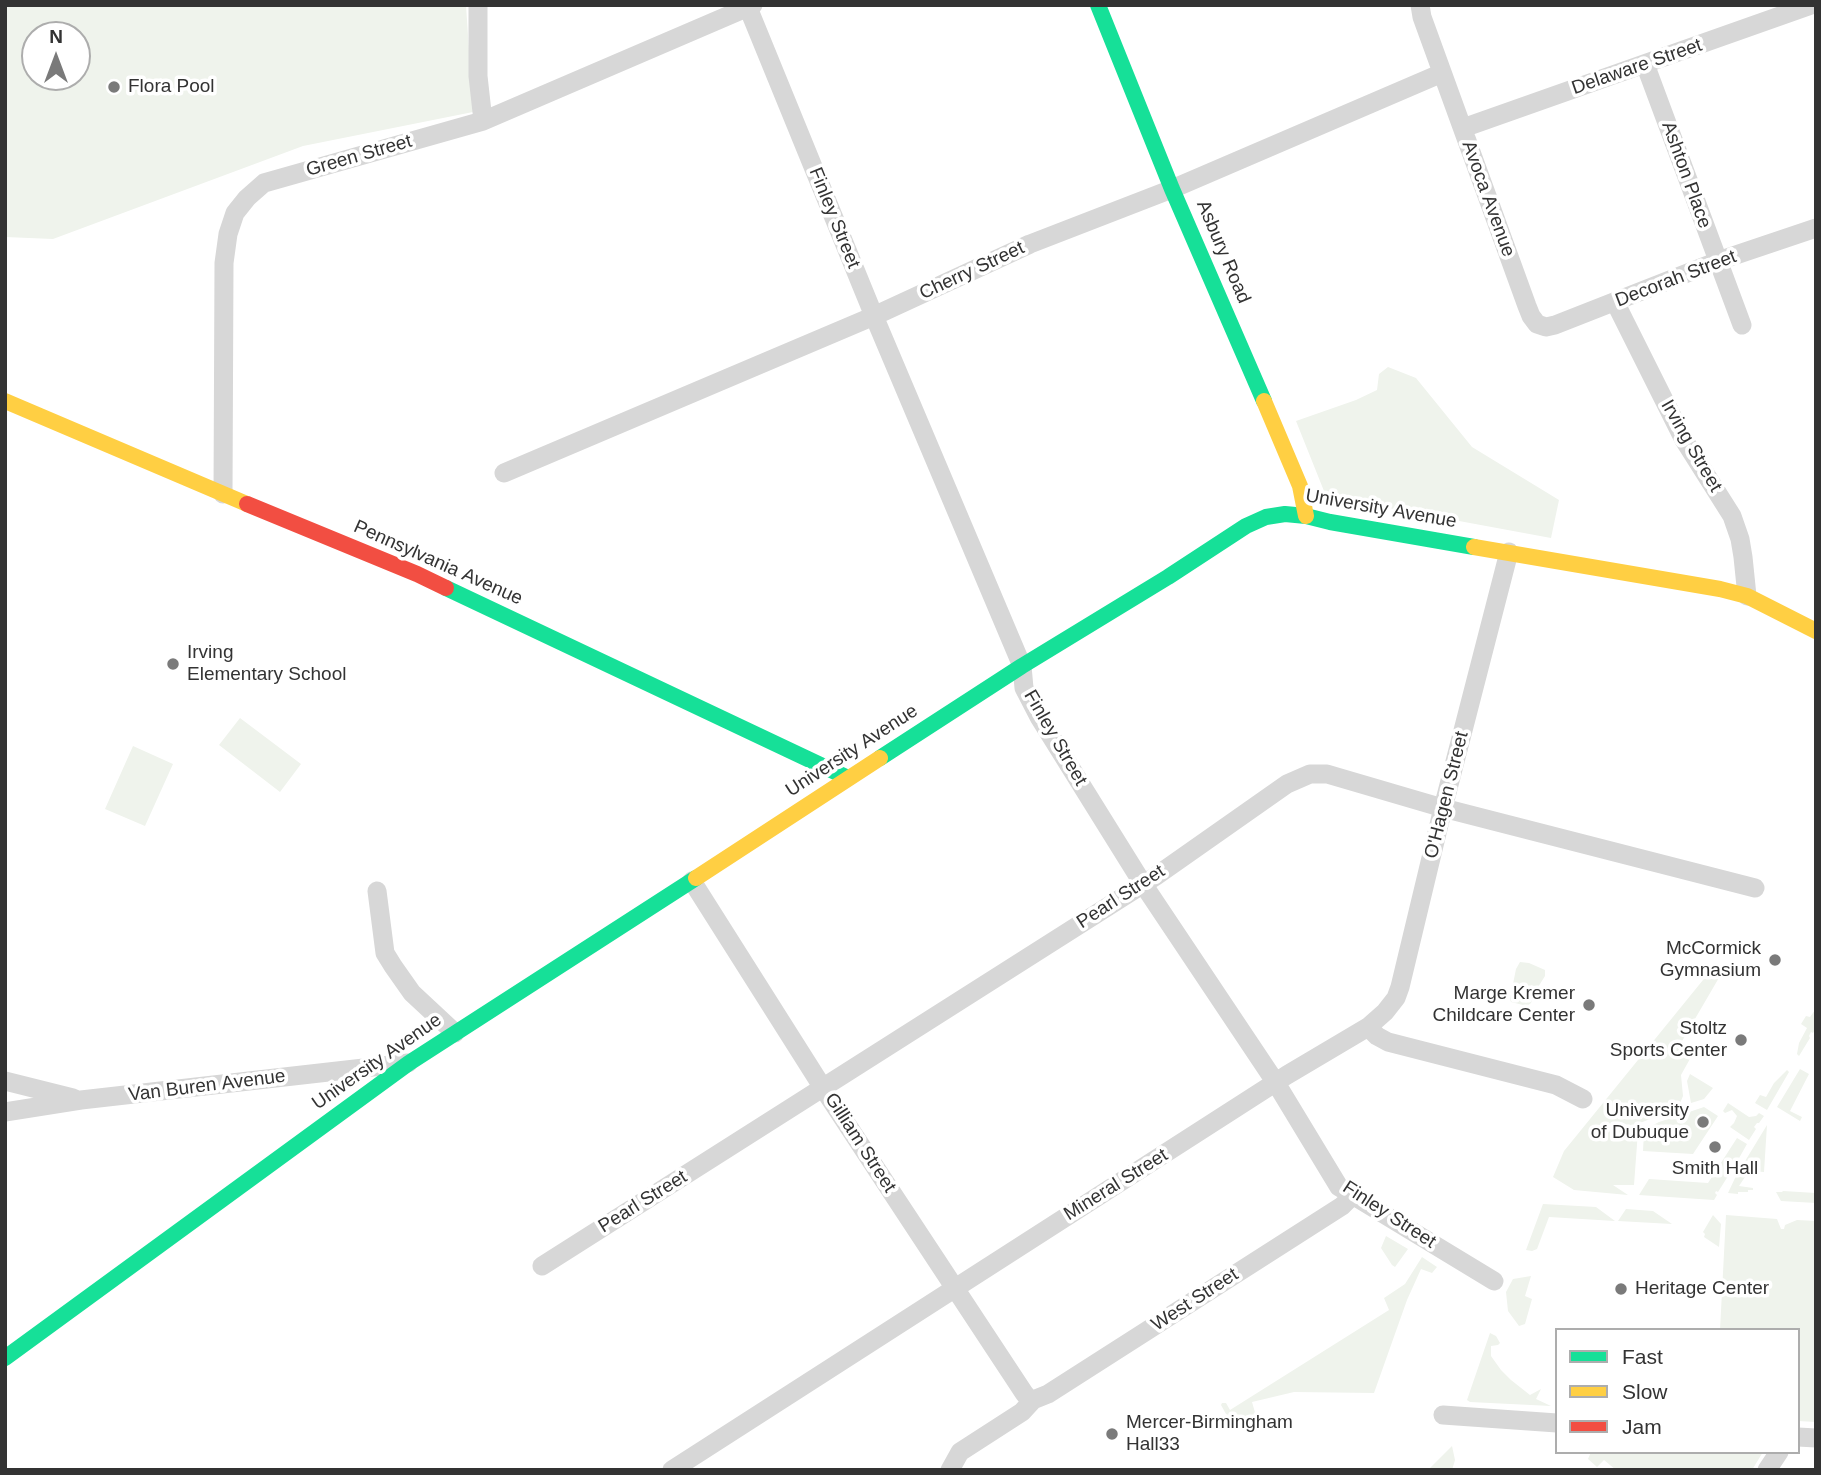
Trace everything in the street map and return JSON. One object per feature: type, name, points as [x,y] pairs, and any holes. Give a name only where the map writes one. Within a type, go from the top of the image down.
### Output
[{"type":"main road","name":"Asbury Road","points":[[1098,5],[1172,188],[1300,486],[1306,516]]},
{"type":"main road","name":"Pennsylvania Avenue","points":[[9,408],[417,574],[848,778]]},
{"type":"main road","name":"University Avenue","points":[[5,1358],[409,1062],[1023,666],[1246,526],[1266,517],[1282,514],[1306,516],[1720,589],[1747,596],[1816,631]]},
{"type":"street","points":[[478,5],[478,76],[483,121]]},
{"type":"street","name":"Avoca Avenue","points":[[1420,5],[1422,17],[1527,306],[1537,324]]},
{"type":"street","name":"Delaware Street","points":[[1463,128],[1811,5]]},
{"type":"street","name":"Green Street","points":[[223,494],[224,263],[228,234],[235,213],[247,198],[264,183],[483,121],[749,6]]},
{"type":"street","name":"Finley Street","points":[[749,6],[874,316],[1023,666],[1024,688],[1040,717],[1143,884],[1276,1083],[1339,1186],[1494,1281]]},
{"type":"street","name":"Ashton Place","points":[[1645,64],[1742,325]]},
{"type":"street","name":"Cherry Street","points":[[504,472],[874,316],[1030,244],[1172,188],[1442,73]]},
{"type":"street","name":"Decorah Street","points":[[1537,324],[1546,327],[1555,325],[1718,261],[1816,228]]},
{"type":"street","name":"Irving Street","points":[[1615,302],[1684,440],[1732,516],[1744,557],[1747,596]]},
{"type":"street","name":"O'Hagen Street","points":[[1368,1027],[1385,1012],[1396,998],[1400,987],[1509,552]]},
{"type":"street","name":"Pearl Street","points":[[542,1266],[1143,884],[1287,784],[1310,774],[1327,774],[1443,808],[1755,888]]},
{"type":"street","name":"Gilliam Street","points":[[692,881],[1024,1393],[1033,1400]]},
{"type":"street","points":[[377,891],[385,953],[412,993],[455,1032]]},
{"type":"street","points":[[1368,1027],[1388,1042],[1556,1085],[1583,1099]]},
{"type":"street","name":"Mineral Street","points":[[671,1470],[698,1463],[955,1287],[1368,1027]]},
{"type":"street","name":"Van Buren Avenue","points":[[5,1112],[81,1100],[409,1062]]},
{"type":"street","points":[[5,1081],[81,1100]]},
{"type":"street","name":"West Street","points":[[950,1470],[960,1452],[1023,1412],[1033,1400],[1048,1394],[1342,1206],[1353,1195]]},
{"type":"street","points":[[1443,1415],[1555,1423]]},
{"type":"street","points":[[1767,1470],[1778,1454]]},
{"type":"shaded area","points":[[5,5],[466,5],[473,112],[303,146],[53,239],[5,237]]},
{"type":"shaded area","points":[[1388,367],[1416,378],[1472,447],[1559,500],[1551,538],[1340,499],[1324,491],[1296,421],[1377,390],[1379,374]]},
{"type":"shaded area","points":[[240,718],[301,764],[280,792],[219,745]]},
{"type":"shaded area","points":[[133,746],[173,764],[145,826],[105,809]]},
{"type":"shaded area","points":[[1520,962],[1545,970],[1545,976],[1527,1006],[1511,1002],[1510,999]]},
{"type":"shaded area","points":[[1709,970],[1720,976],[1678,1048],[1691,1057],[1681,1075],[1683,1096],[1678,1108],[1640,1123],[1634,1185],[1613,1185],[1628,1195],[1574,1190],[1553,1177],[1564,1151]]},
{"type":"shaded area","points":[[1815,1010],[1816,1028],[1811,1032],[1799,1056],[1799,1043],[1807,1028],[1801,1024],[1806,1016],[1810,1017]]},
{"type":"shaded area","points":[[1800,1069],[1809,1074],[1790,1111],[1802,1117],[1800,1121],[1777,1107]]},
{"type":"shaded area","points":[[1787,1070],[1789,1072],[1767,1110],[1755,1103],[1760,1095],[1766,1097],[1774,1083]]},
{"type":"shaded area","points":[[1690,1074],[1713,1088],[1704,1099],[1691,1103],[1687,1081]]},
{"type":"shaded area","points":[[1728,1103],[1749,1117],[1759,1113],[1764,1116],[1754,1127],[1756,1129],[1749,1140],[1730,1127],[1737,1116],[1732,1110],[1725,1113],[1723,1111]]},
{"type":"shaded area","points":[[1704,1107],[1718,1116],[1693,1154],[1643,1151],[1644,1132],[1647,1128]]},
{"type":"shaded area","points":[[1767,1125],[1764,1172],[1749,1171],[1739,1186],[1753,1190],[1738,1194],[1728,1193],[1736,1176]]},
{"type":"shaded area","points":[[1737,1138],[1747,1144],[1734,1167],[1728,1171],[1730,1173],[1718,1192],[1716,1191],[1714,1200],[1639,1195],[1649,1179],[1708,1183]]},
{"type":"shaded area","points":[[1776,1192],[1816,1193],[1816,1203],[1781,1201]]},
{"type":"shaded area","points":[[1543,1204],[1596,1207],[1615,1221],[1549,1217],[1537,1249],[1526,1250]]},
{"type":"shaded area","points":[[1626,1209],[1653,1211],[1672,1224],[1618,1221]]},
{"type":"shaded area","points":[[1713,1215],[1721,1224],[1719,1247],[1704,1237],[1703,1232]]},
{"type":"shaded area","points":[[1726,1215],[1777,1219],[1781,1229],[1797,1220],[1816,1221],[1816,1422],[1800,1421],[1800,1328],[1720,1328]]},
{"type":"shaded area","points":[[1386,1236],[1408,1249],[1395,1267],[1381,1248]]},
{"type":"shaded area","points":[[1422,1257],[1437,1267],[1432,1273],[1421,1269],[1407,1300],[1374,1393],[1294,1392],[1252,1402],[1256,1416],[1250,1418],[1236,1421],[1226,1414],[1222,1403],[1226,1403],[1230,1410],[1389,1310],[1384,1298],[1405,1284]]},
{"type":"shaded area","points":[[1531,1276],[1525,1296],[1532,1299],[1525,1324],[1519,1326],[1508,1311],[1506,1292],[1513,1279]]},
{"type":"shaded area","points":[[1490,1333],[1496,1336],[1500,1343],[1491,1346],[1491,1356],[1501,1370],[1530,1395],[1541,1389],[1536,1399],[1551,1406],[1467,1400]]},
{"type":"shaded area","points":[[1452,1446],[1455,1460],[1452,1470],[1428,1470]]},
{"type":"shaded area","points":[[1590,1454],[1762,1454],[1752,1470],[1616,1470],[1604,1460],[1597,1467],[1588,1459]]},
{"type":"traffic: fast","points":[[1098,5],[1172,189],[1264,401]]},
{"type":"traffic: fast","points":[[880,758],[1246,526],[1266,517],[1285,514],[1306,516],[1474,547]]},
{"type":"traffic: fast","points":[[446,588],[848,778]]},
{"type":"traffic: fast","points":[[5,1358],[409,1063],[696,878]]},
{"type":"traffic: slow","points":[[5,401],[247,504]]},
{"type":"traffic: slow","points":[[1264,401],[1300,486],[1306,516]]},
{"type":"traffic: slow","points":[[1474,547],[1720,589],[1747,596],[1816,631]]},
{"type":"traffic: slow","points":[[696,878],[880,758]]},
{"type":"traffic: jam","points":[[247,504],[446,588]]},
{"type":"place","name":"Flora Pool","points":[[114,87]]},
{"type":"place","name":"Irving Elementary School","points":[[173,664]]},
{"type":"place","name":"McCormick Gymnasium","points":[[1775,960]]},
{"type":"place","name":"Marge Kremer Childcare Center","points":[[1589,1005]]},
{"type":"place","name":"Stoltz Sports Center","points":[[1741,1040]]},
{"type":"place","name":"University of Dubuque","points":[[1703,1122]]},
{"type":"place","name":"Smith Hall","points":[[1715,1147]]},
{"type":"place","name":"Heritage Center","points":[[1621,1289]]},
{"type":"place","name":"Mercer-Birmingham Hall33","points":[[1112,1434]]}]
